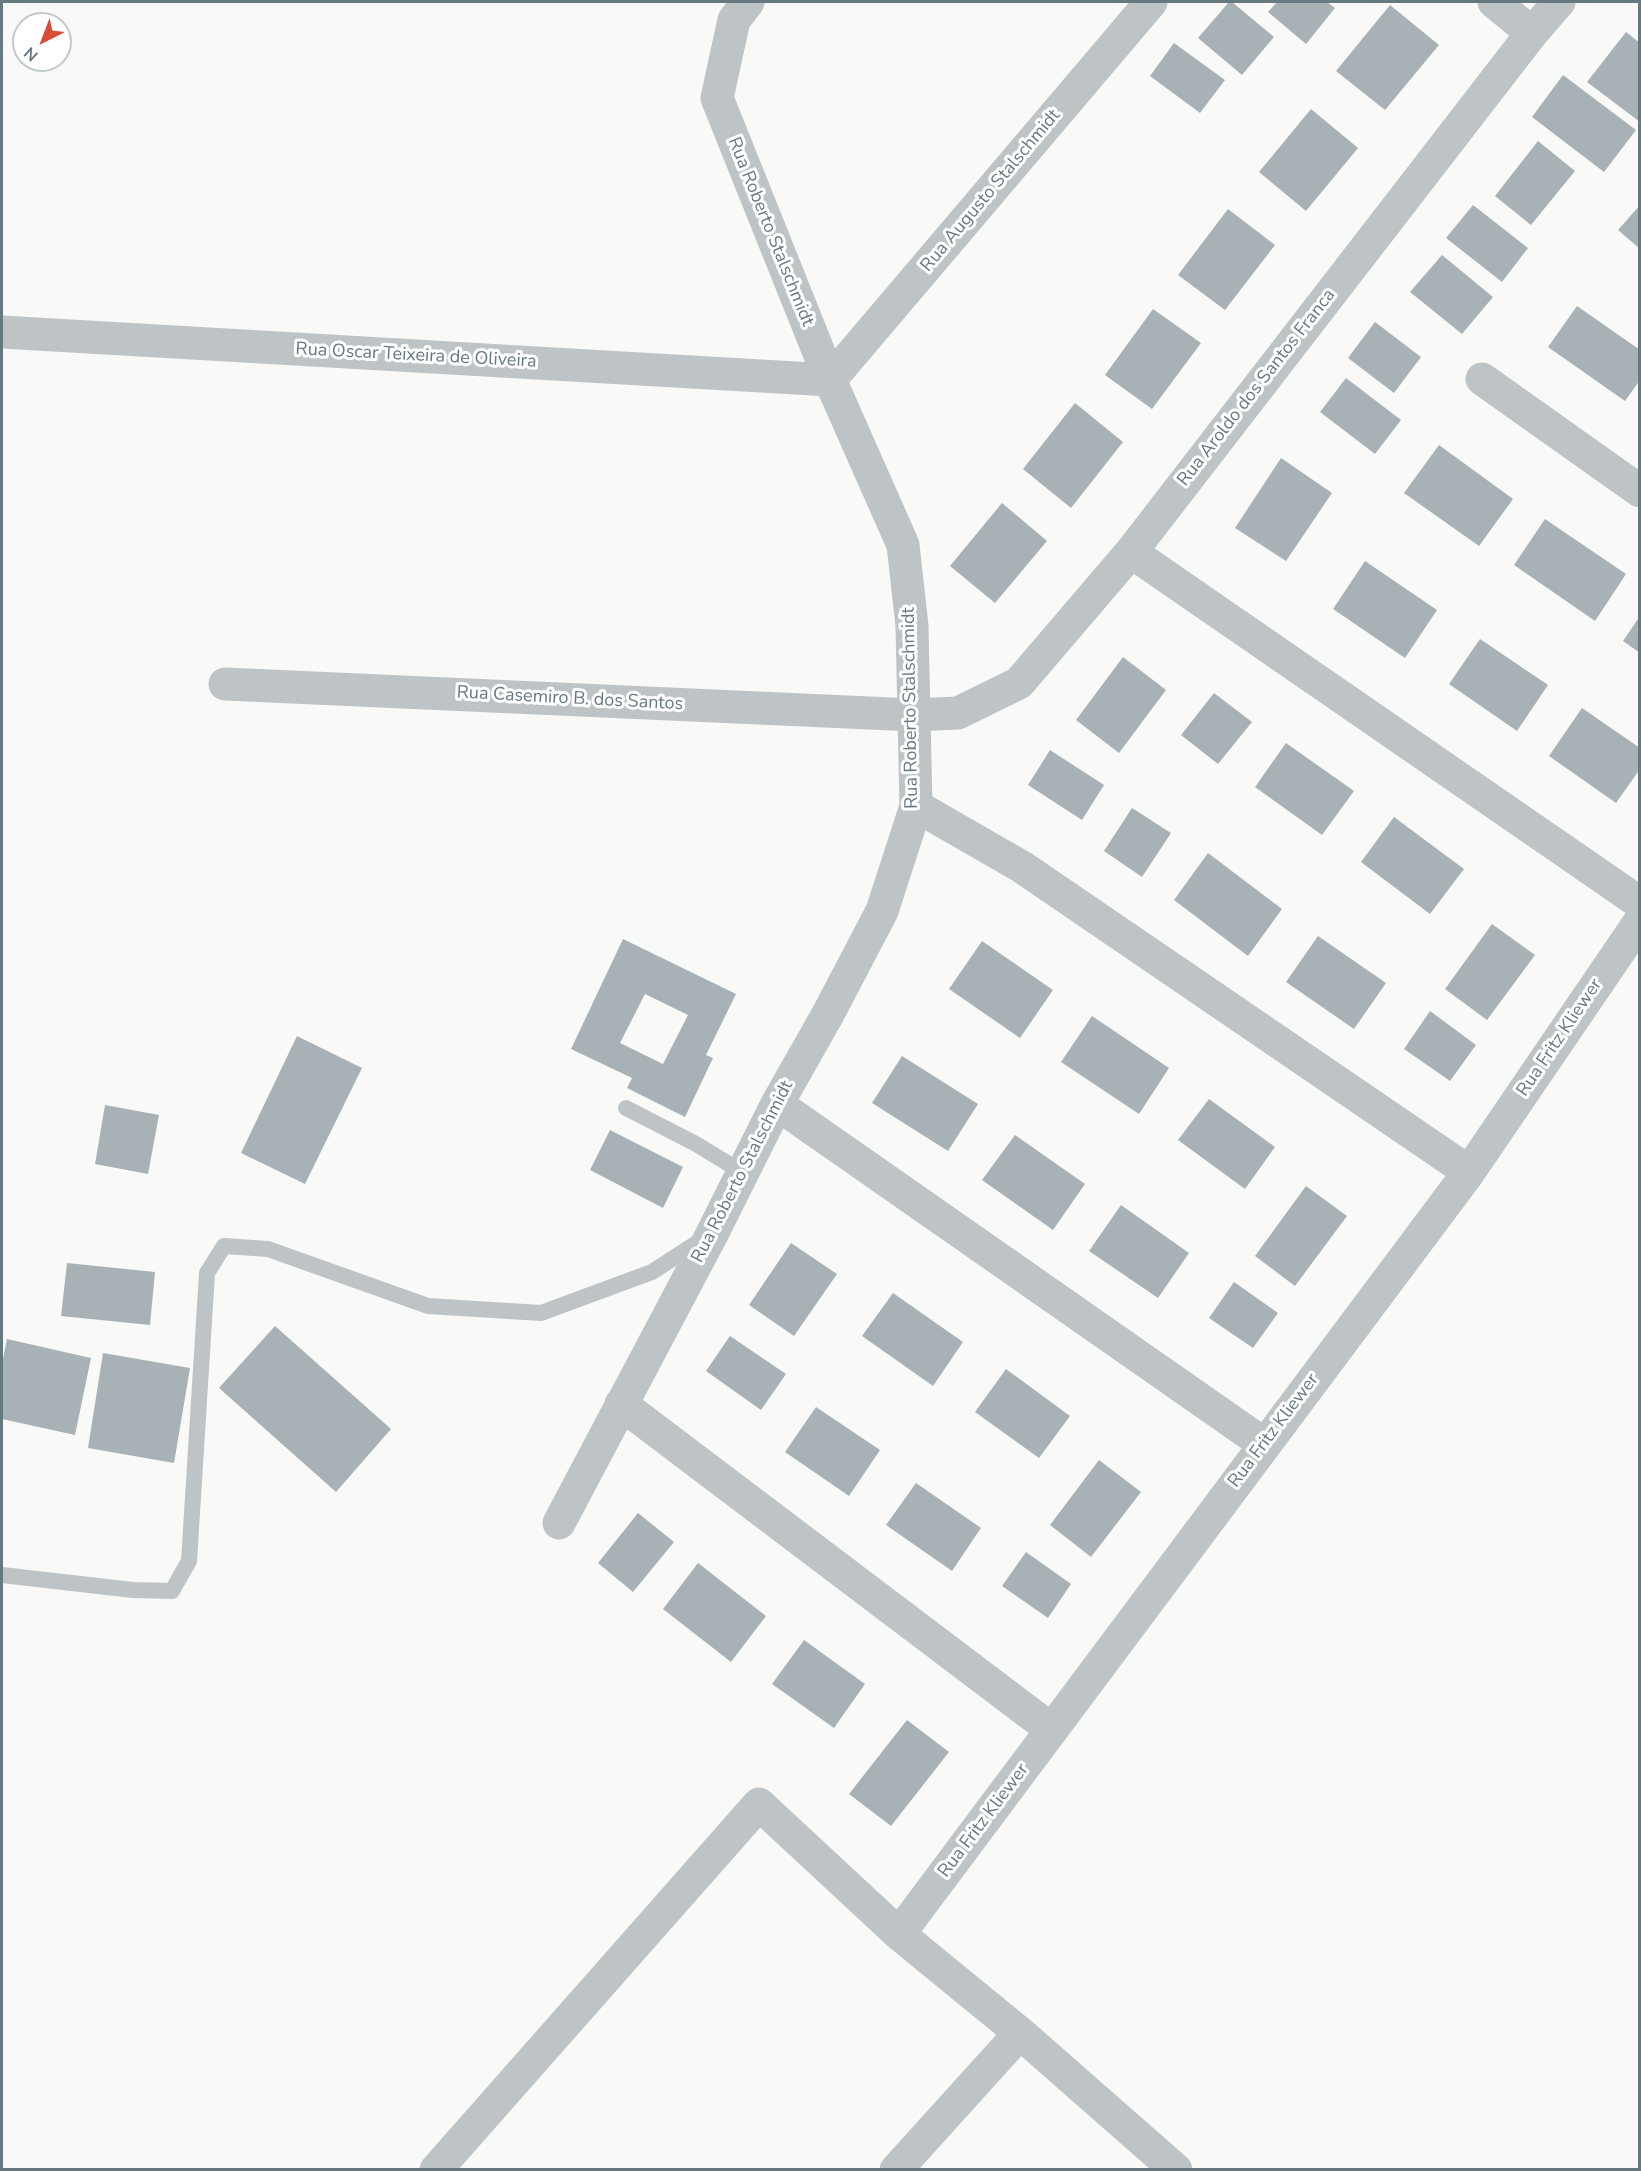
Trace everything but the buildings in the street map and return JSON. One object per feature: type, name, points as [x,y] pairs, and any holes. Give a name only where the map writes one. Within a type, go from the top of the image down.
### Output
[{"type":"street","name":"Rua Roberto Stalschmidt","points":[[559,1523],[712,1234],[777,1104],[882,911],[916,806],[912,626],[903,545],[830,380],[717,98],[734,20],[748,2]]},
{"type":"street","name":"Rua Augusto Stalschmidt","points":[[830,380],[1151,2]]},
{"type":"street","points":[[1494,2],[1532,33]]},
{"type":"street","name":"Rua Aroldo dos Santos Franca","points":[[914,715],[958,713],[1019,683],[1131,552],[1532,33],[1559,2]]},
{"type":"street","name":"Rua Oscar Teixeira de Oliveira","points":[[2,332],[830,380]]},
{"type":"street","points":[[1482,379],[1640,491]]},
{"type":"street","points":[[1131,552],[1640,903]]},
{"type":"street","name":"Rua Casemiro B. dos Santos","points":[[225,684],[914,715]]},
{"type":"street","points":[[916,806],[1022,867],[1469,1172]]},
{"type":"street","name":"Rua Fritz Kliewer","points":[[899,1934],[1469,1172],[1640,921]]},
{"type":"street","points":[[777,1104],[1264,1444]]},
{"type":"street","points":[[621,1404],[1052,1730]]},
{"type":"street","points":[[436,2169],[759,1804],[899,1934],[1020,2033],[1176,2169]]},
{"type":"street","points":[[896,2169],[1020,2033]]},
{"type":"lane","points":[[626,1108],[696,1144],[742,1172]]},
{"type":"lane","points":[[2,1575],[133,1590],[172,1591],[189,1561],[207,1273],[224,1246],[268,1249],[428,1306],[541,1313],[652,1272],[712,1234]]}]
